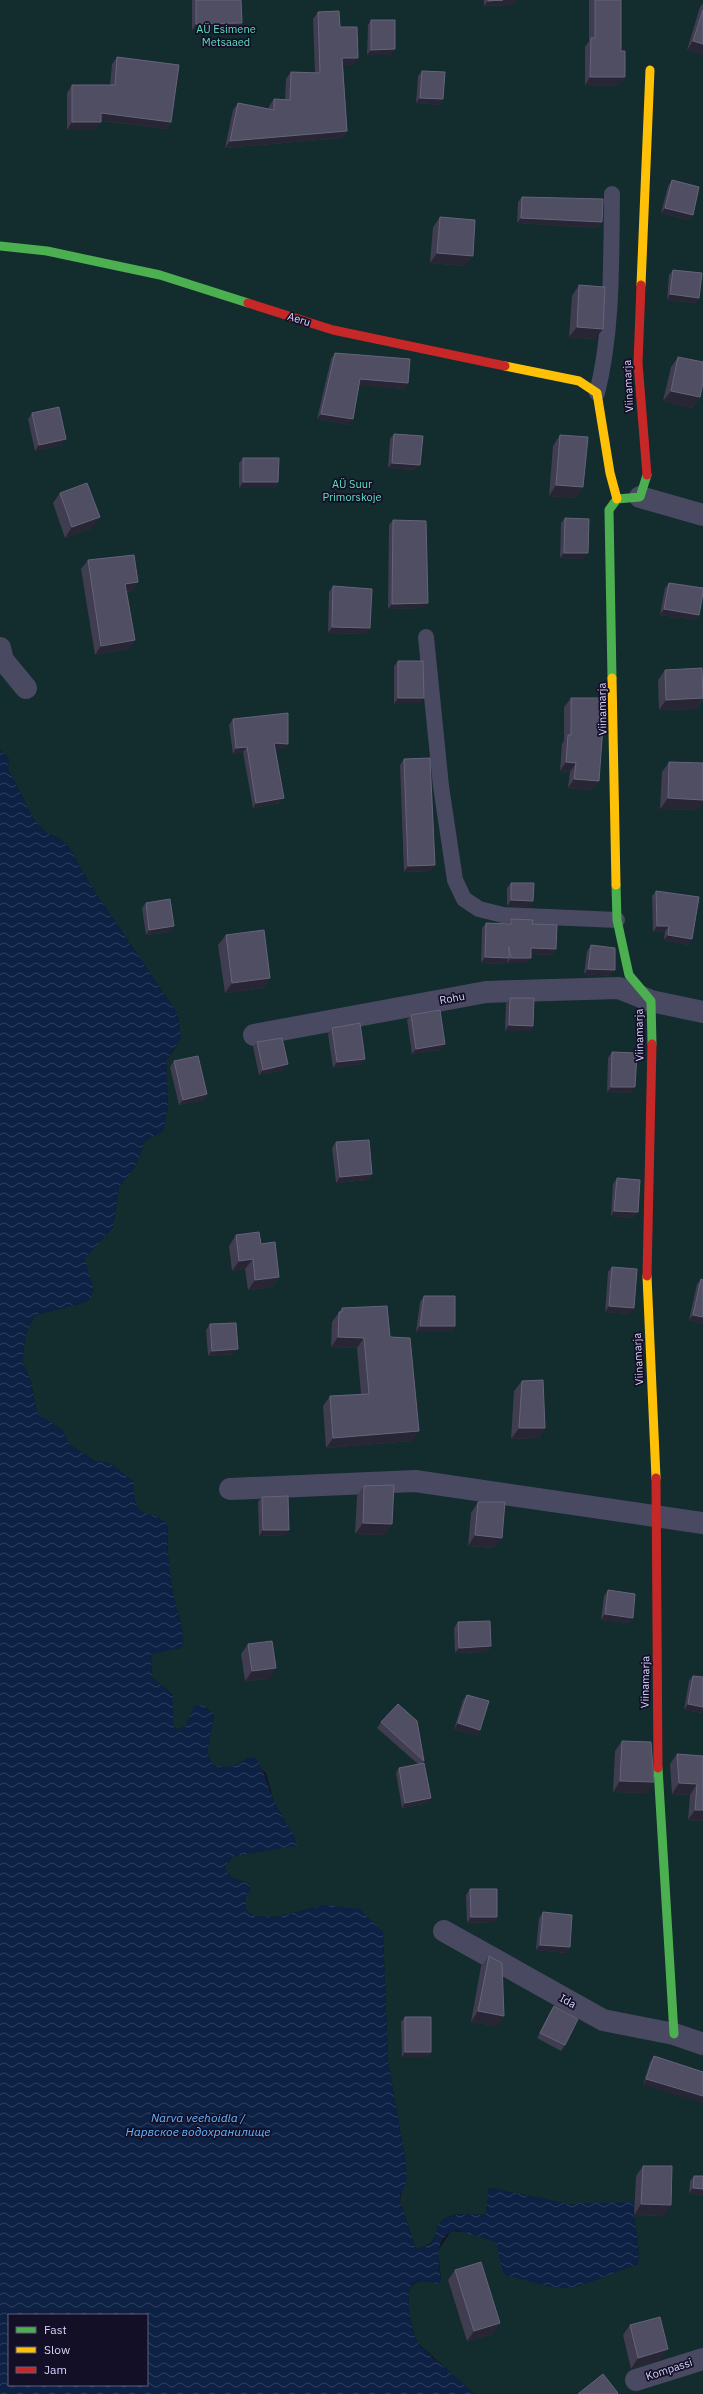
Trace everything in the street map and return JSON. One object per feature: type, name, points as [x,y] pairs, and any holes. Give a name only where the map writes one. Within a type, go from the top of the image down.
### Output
[{"type":"street","name":"Viinamarja","points":[[640,497],[647,476],[638,363],[650,70]]},
{"type":"street","name":"Aeru","points":[[0,246],[47,251],[160,275],[333,330],[579,381],[597,393]]},
{"type":"street","points":[[597,393],[604,418],[608,470],[617,499],[640,497],[703,515]]},
{"type":"street","name":"Viinamarja","points":[[617,499],[609,510],[617,920],[629,975],[651,1001],[652,1032],[647,1284],[658,1516],[656,1743],[674,2034]]},
{"type":"street","points":[[0,648],[3,660],[26,688]]},
{"type":"street","name":"Rohu","points":[[254,1035],[486,992],[619,988],[651,1001],[703,1012]]},
{"type":"street","points":[[230,1489],[415,1481],[703,1522]]},
{"type":"street","name":"Ida","points":[[444,1931],[603,2020],[674,2034],[703,2044]]},
{"type":"street","name":"Kompassi","points":[[636,2380],[703,2359]]},
{"type":"lane","points":[[597,393],[602,375],[609,312],[612,194]]},
{"type":"lane","points":[[426,637],[441,786],[455,880],[464,899],[479,909],[503,915],[617,920]]},
{"type":"green space","name":"AÜ Suur Primorskoje","points":[[0,0],[703,0],[703,2394],[474,2394],[418,2343],[409,2312],[408,2303],[410,2288],[417,2282],[426,2281],[438,2284],[441,2280],[438,2251],[451,2231],[466,2232],[496,2242],[506,2275],[564,2288],[580,2285],[638,2264],[638,2241],[633,2203],[573,2205],[489,2188],[486,2215],[462,2214],[448,2217],[439,2225],[434,2239],[430,2243],[425,2247],[416,2249],[400,2201],[406,2164],[388,2061],[383,1932],[324,1905],[278,1917],[253,1916],[246,1909],[246,1896],[251,1888],[249,1884],[232,1878],[225,1867],[228,1862],[234,1856],[296,1845],[295,1839],[274,1802],[266,1773],[248,1757],[236,1765],[228,1767],[213,1765],[207,1753],[214,1714],[195,1706],[186,1725],[179,1730],[173,1726],[173,1695],[152,1677],[151,1653],[181,1648],[183,1641],[182,1628],[174,1600],[169,1567],[167,1542],[168,1525],[154,1515],[143,1512],[139,1509],[134,1495],[134,1482],[110,1463],[95,1461],[70,1445],[62,1430],[37,1413],[31,1382],[22,1360],[26,1333],[35,1315],[87,1302],[84,1259],[113,1227],[119,1187],[135,1167],[145,1141],[163,1131],[168,1107],[166,1060],[175,1048],[179,1038],[180,1028],[177,1013],[91,886],[68,846],[57,837],[46,833],[33,818],[8,769],[9,759],[0,750]]},
{"type":"water","name":"Narva veehoidla / Нарвское водохранилище","points":[[0,750],[9,759],[8,769],[33,818],[46,833],[57,837],[68,846],[91,886],[177,1013],[181,1038],[166,1060],[168,1107],[163,1131],[145,1141],[135,1167],[119,1187],[113,1227],[85,1259],[94,1291],[87,1302],[35,1315],[26,1333],[22,1360],[31,1382],[37,1413],[62,1430],[70,1445],[95,1461],[110,1463],[134,1482],[134,1495],[139,1509],[143,1512],[154,1515],[168,1525],[167,1542],[169,1567],[174,1600],[182,1628],[183,1641],[181,1648],[151,1654],[152,1677],[173,1695],[173,1726],[179,1730],[186,1725],[194,1706],[204,1705],[214,1714],[207,1753],[213,1765],[228,1767],[240,1763],[248,1757],[256,1758],[277,1807],[295,1840],[297,1846],[234,1856],[225,1867],[227,1872],[232,1878],[249,1884],[251,1888],[246,1896],[246,1909],[253,1916],[278,1917],[324,1905],[360,1909],[383,1932],[388,2061],[407,2176],[406,2184],[400,2194],[400,2201],[416,2249],[425,2247],[434,2240],[438,2226],[445,2218],[460,2214],[486,2215],[489,2188],[573,2205],[574,2203],[633,2202],[638,2241],[638,2264],[573,2287],[549,2287],[506,2275],[503,2273],[496,2242],[457,2230],[444,2237],[439,2250],[438,2258],[441,2280],[438,2284],[423,2281],[417,2282],[410,2287],[408,2303],[409,2313],[416,2340],[419,2344],[474,2394],[0,2394]]},
{"type":"building","points":[[196,0],[241,0],[242,23],[196,24]]},
{"type":"building","points":[[595,0],[621,0],[621,51],[625,51],[625,77],[590,77],[591,38],[595,38]]},
{"type":"building","points":[[703,10],[703,44],[693,41]]},
{"type":"building","points":[[339,11],[340,27],[357,27],[358,58],[342,58],[347,131],[230,141],[238,103],[274,110],[274,99],[290,100],[291,72],[320,73],[318,12]]},
{"type":"building","points":[[371,20],[395,20],[395,49],[371,50]]},
{"type":"building","points":[[117,57],[179,65],[171,122],[101,113],[101,122],[72,122],[72,85],[115,85]]},
{"type":"building","points":[[422,71],[445,72],[443,99],[420,98]]},
{"type":"building","points":[[672,180],[699,187],[693,215],[665,208]]},
{"type":"building","points":[[522,197],[603,199],[602,222],[521,218]]},
{"type":"building","points":[[440,217],[475,220],[473,256],[437,253]]},
{"type":"building","points":[[673,270],[702,273],[699,298],[670,294]]},
{"type":"building","points":[[579,285],[605,287],[603,329],[577,327]]},
{"type":"building","points":[[335,353],[410,359],[408,383],[360,379],[353,419],[321,414]]},
{"type":"building","points":[[678,357],[703,362],[703,383],[700,397],[671,391]]},
{"type":"building","points":[[59,407],[66,439],[39,445],[32,413]]},
{"type":"building","points":[[394,434],[423,436],[420,465],[392,463]]},
{"type":"building","points":[[560,435],[588,437],[583,487],[556,485]]},
{"type":"building","points":[[243,458],[279,458],[278,482],[243,482]]},
{"type":"building","points":[[87,483],[100,517],[72,527],[60,493]]},
{"type":"building","points":[[565,518],[589,519],[588,553],[564,553]]},
{"type":"building","points":[[393,520],[426,521],[428,603],[392,604]]},
{"type":"building","points":[[134,555],[138,582],[125,584],[135,640],[101,646],[88,560]]},
{"type":"building","points":[[669,583],[703,588],[699,615],[664,609]]},
{"type":"building","points":[[333,586],[372,589],[370,628],[332,627]]},
{"type":"building","points":[[398,661],[423,661],[424,698],[398,698]]},
{"type":"building","points":[[702,668],[703,698],[666,700],[665,670]]},
{"type":"building","points":[[571,698],[605,698],[599,781],[574,779],[576,763],[566,762],[568,735],[571,735]]},
{"type":"building","points":[[288,713],[288,744],[274,743],[284,798],[256,803],[247,747],[236,748],[233,719]]},
{"type":"building","points":[[430,758],[435,865],[408,866],[404,759]]},
{"type":"building","points":[[669,762],[703,763],[703,800],[668,798]]},
{"type":"building","points":[[511,883],[534,883],[533,901],[511,900]]},
{"type":"building","points":[[656,891],[699,897],[692,939],[668,935],[669,926],[657,926]]},
{"type":"building","points":[[170,899],[174,926],[149,930],[146,903]]},
{"type":"building","points":[[511,919],[533,920],[532,924],[557,925],[556,949],[531,948],[531,958],[511,958],[509,947],[509,958],[485,957],[486,923],[511,924]]},
{"type":"building","points":[[264,930],[270,978],[232,983],[226,935]]},
{"type":"building","points":[[591,945],[615,948],[615,970],[588,969]]},
{"type":"building","points":[[510,998],[534,998],[533,1026],[509,1025]]},
{"type":"building","points":[[440,1010],[445,1044],[416,1049],[411,1015]]},
{"type":"building","points":[[360,1023],[365,1059],[337,1062],[332,1028]]},
{"type":"building","points":[[282,1038],[288,1064],[263,1070],[257,1042]]},
{"type":"building","points":[[612,1052],[637,1053],[635,1087],[611,1087]]},
{"type":"building","points":[[198,1056],[207,1094],[183,1100],[174,1061]]},
{"type":"building","points":[[369,1140],[372,1174],[340,1177],[336,1142]]},
{"type":"building","points":[[617,1178],[640,1180],[638,1212],[614,1211]]},
{"type":"building","points":[[259,1232],[261,1244],[275,1242],[279,1277],[255,1280],[253,1259],[239,1261],[236,1235]]},
{"type":"building","points":[[612,1267],[637,1269],[634,1308],[609,1306]]},
{"type":"building","points":[[701,1279],[703,1280],[703,1317],[693,1315]]},
{"type":"building","points":[[424,1296],[455,1296],[455,1326],[420,1326]]},
{"type":"building","points":[[387,1306],[390,1337],[410,1338],[419,1431],[333,1438],[330,1396],[369,1394],[364,1338],[338,1337],[339,1312],[342,1312],[342,1308]]},
{"type":"building","points":[[236,1323],[238,1349],[212,1351],[210,1324]]},
{"type":"building","points":[[543,1380],[545,1428],[519,1428],[522,1381]]},
{"type":"building","points":[[394,1485],[392,1524],[363,1523],[364,1486]]},
{"type":"building","points":[[288,1496],[289,1530],[263,1530],[262,1497]]},
{"type":"building","points":[[478,1502],[505,1502],[502,1538],[475,1535]]},
{"type":"building","points":[[608,1590],[635,1594],[633,1618],[605,1614]]},
{"type":"building","points":[[490,1621],[491,1646],[459,1648],[458,1622]]},
{"type":"building","points":[[272,1641],[276,1668],[252,1671],[248,1644]]},
{"type":"building","points":[[693,1676],[703,1677],[703,1707],[688,1704]]},
{"type":"building","points":[[467,1695],[489,1701],[480,1730],[458,1723]]},
{"type":"building","points":[[398,1704],[417,1721],[424,1761],[381,1722]]},
{"type":"building","points":[[622,1741],[651,1742],[654,1782],[620,1781]]},
{"type":"building","points":[[677,1754],[703,1756],[703,1810],[695,1810],[697,1784],[679,1783]]},
{"type":"building","points":[[424,1763],[431,1798],[405,1803],[399,1768]]},
{"type":"building","points":[[470,1889],[497,1889],[497,1917],[471,1917]]},
{"type":"building","points":[[543,1912],[572,1915],[570,1947],[540,1945]]},
{"type":"building","points":[[489,1956],[502,1963],[504,2016],[478,2011]]},
{"type":"building","points":[[554,2006],[578,2019],[565,2045],[540,2033]]},
{"type":"building","points":[[405,2017],[431,2017],[431,2052],[405,2052]]},
{"type":"building","points":[[654,2056],[703,2072],[703,2096],[646,2079]]},
{"type":"building","points":[[643,2166],[672,2166],[671,2205],[641,2204]]},
{"type":"building","points":[[694,2176],[703,2176],[703,2189],[693,2188]]},
{"type":"building","points":[[481,2262],[500,2323],[474,2331],[455,2270]]},
{"type":"building","points":[[660,2317],[668,2349],[638,2358],[630,2325]]},
{"type":"building","points":[[603,2374],[618,2393],[617,2394],[578,2394]]},
{"type":"traffic: fast","points":[[0,246],[47,251],[160,275],[248,303]]},
{"type":"traffic: fast","points":[[612,678],[609,510],[617,499],[640,497],[647,475]]},
{"type":"traffic: fast","points":[[616,885],[617,920],[629,975],[651,1001],[652,1044]]},
{"type":"traffic: fast","points":[[658,1768],[674,2034]]},
{"type":"traffic: slow","points":[[641,285],[650,70]]},
{"type":"traffic: slow","points":[[505,366],[579,381],[597,393],[610,473],[617,499]]},
{"type":"traffic: slow","points":[[612,678],[616,885]]},
{"type":"traffic: slow","points":[[647,1276],[656,1478]]},
{"type":"traffic: jam","points":[[641,285],[638,363],[647,475]]},
{"type":"traffic: jam","points":[[248,303],[333,330],[505,366]]},
{"type":"traffic: jam","points":[[647,1276],[652,1044]]},
{"type":"traffic: jam","points":[[656,1478],[658,1768]]},
{"type":"park label","name":"AÜ Esimene Metsaaed","points":[[226,35]]}]
